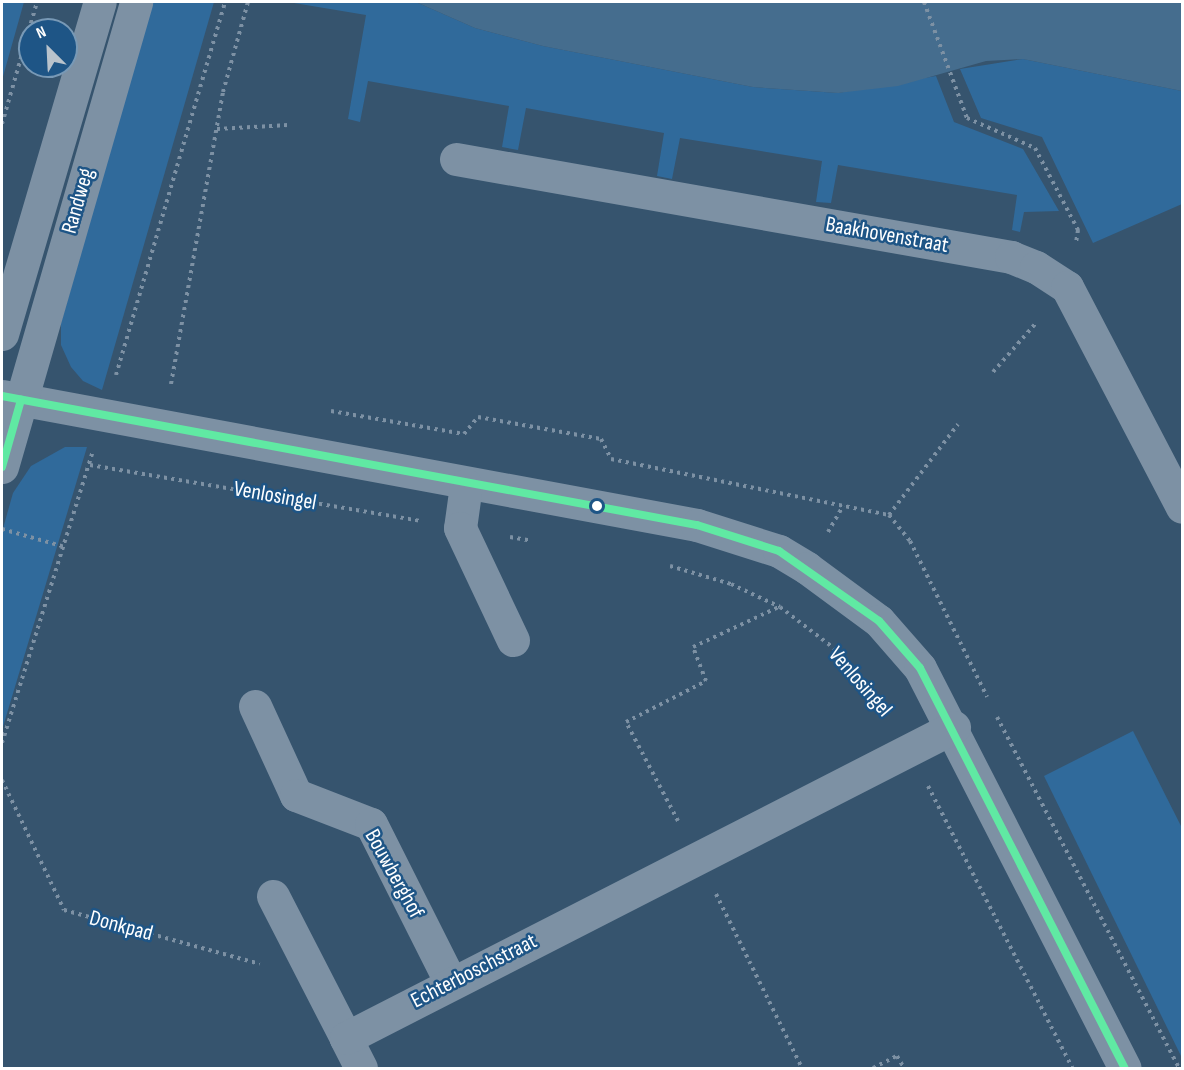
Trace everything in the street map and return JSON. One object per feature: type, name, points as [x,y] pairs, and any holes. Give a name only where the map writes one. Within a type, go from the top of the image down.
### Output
[{"type":"street","name":"Randweg","points":[[2,334],[100,2]]},
{"type":"street","name":"Randweg","points":[[2,467],[11,398],[136,2]]},
{"type":"street","name":"Baakhovenstraat","points":[[456,159],[1011,257],[1067,287]]},
{"type":"street","points":[[1067,287],[1182,507]]},
{"type":"street","name":"Venlosingel","points":[[11,398],[466,485],[696,525],[779,551],[840,588],[879,621],[920,668],[954,727],[1125,1068]]},
{"type":"street","points":[[466,485],[460,528],[513,640]]},
{"type":"street","name":"Bouwberghof","points":[[255,706],[296,795],[371,824],[451,983]]},
{"type":"street","name":"Echterboschstraat","points":[[346,1038],[954,727]]},
{"type":"street","points":[[273,896],[361,1068]]},
{"type":"path","points":[[2,124],[37,2]]},
{"type":"path","points":[[149,475],[157,426],[172,383],[217,129],[248,2]]},
{"type":"path","points":[[924,2],[967,118],[979,128],[1025,142],[1044,164],[1078,230],[1067,287],[993,372]]},
{"type":"path","points":[[217,129],[288,125]]},
{"type":"path","points":[[172,383],[184,385]]},
{"type":"path","points":[[324,410],[464,434],[478,417],[601,439],[611,459],[890,515],[910,541],[1179,1068]]},
{"type":"path","points":[[890,515],[958,424]]},
{"type":"path","name":"Venlosingel","points":[[90,465],[542,543]]},
{"type":"path","points":[[2,529],[65,547]]},
{"type":"path","name":"Venlosingel","points":[[658,564],[731,584],[780,607],[835,649],[886,706],[1072,1068]]},
{"type":"path","name":"Donkpad","points":[[2,780],[64,910],[317,979]]},
{"type":"path","points":[[873,1068],[897,1056],[904,1068]]},
{"type":"shaded area","points":[[2,2],[24,2],[18,18],[2,80]]},
{"type":"shaded area","points":[[152,2],[214,2],[102,390],[83,381],[71,367],[61,345],[61,323]]},
{"type":"shaded area","points":[[288,2],[416,2],[475,28],[543,46],[753,87],[838,93],[936,76],[954,122],[1023,149],[1059,211],[1024,212],[1020,232],[1012,230],[1017,195],[838,165],[831,203],[816,202],[822,161],[680,138],[672,179],[657,176],[664,133],[526,108],[518,150],[502,147],[509,106],[368,81],[360,122],[348,119],[366,15]]},
{"type":"shaded area","points":[[416,2],[1182,2],[1182,91],[1023,59],[986,61],[898,86],[838,93],[753,87],[543,46],[475,28]]},
{"type":"shaded area","points":[[1023,59],[1182,91],[1182,204],[1093,243],[1042,137],[981,118],[960,69]]},
{"type":"shaded area","points":[[65,447],[87,447],[2,730],[2,532],[13,493],[31,466]]},
{"type":"shaded area","points":[[1133,731],[1182,828],[1182,1058],[1044,776]]},
{"type":"transit line","points":[[2,396],[697,525],[779,551],[879,621],[920,668],[1125,1068]]},
{"type":"transit line","points":[[2,467],[21,400]]}]
